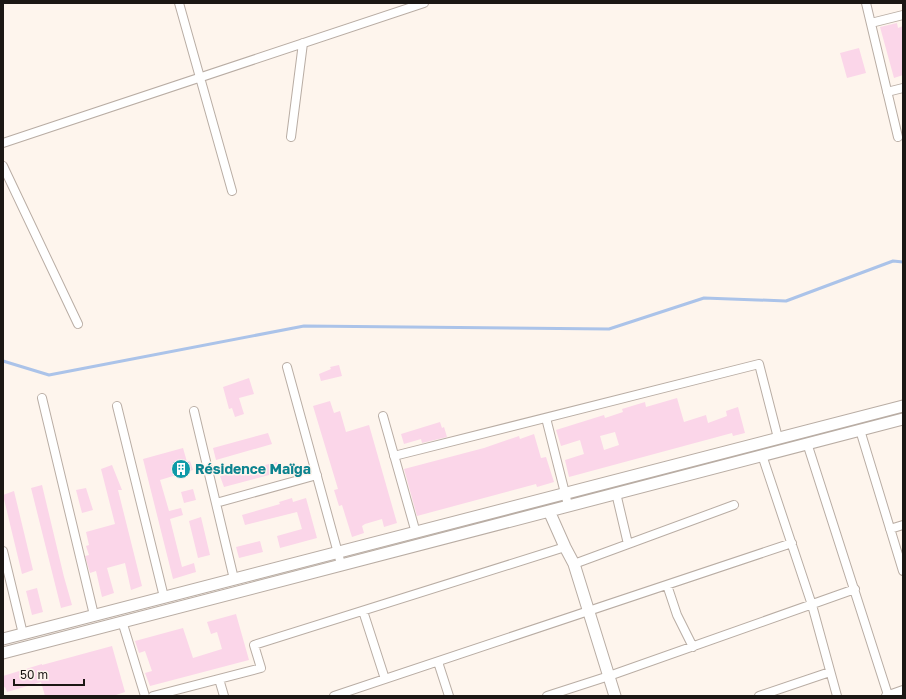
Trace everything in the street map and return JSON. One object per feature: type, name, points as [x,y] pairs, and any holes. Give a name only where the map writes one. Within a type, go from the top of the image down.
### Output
[{"type":"street","points":[[179,3],[232,191]]},
{"type":"street","points":[[3,143],[424,3]]},
{"type":"street","points":[[866,3],[898,137]]},
{"type":"street","points":[[871,23],[903,15]]},
{"type":"street","points":[[291,137],[303,43]]},
{"type":"street","points":[[887,92],[903,88]]},
{"type":"street","points":[[3,166],[78,324]]},
{"type":"street","points":[[394,456],[759,364],[778,438]]},
{"type":"street","points":[[287,367],[341,564]]},
{"type":"street","points":[[42,398],[94,615]]},
{"type":"street","points":[[117,406],[164,597]]},
{"type":"street","points":[[3,639],[903,406]]},
{"type":"street","points":[[194,411],[234,579]]},
{"type":"street","points":[[383,416],[416,533]]},
{"type":"street","points":[[546,418],[568,505]]},
{"type":"street","points":[[3,653],[903,419]]},
{"type":"street","points":[[860,430],[903,571]]},
{"type":"street","points":[[807,443],[855,589],[887,696],[903,690]]},
{"type":"street","points":[[762,455],[812,605],[837,696]]},
{"type":"street","points":[[216,503],[317,475]]},
{"type":"street","points":[[616,493],[628,544]]},
{"type":"street","points":[[574,564],[734,505]]},
{"type":"street","points":[[549,511],[564,547],[574,564],[615,696]]},
{"type":"street","points":[[890,530],[903,525]]},
{"type":"street","points":[[334,696],[792,544]]},
{"type":"street","points":[[153,696],[261,668],[254,645],[564,547]]},
{"type":"street","points":[[3,551],[23,634]]},
{"type":"street","points":[[667,585],[677,615],[693,646]]},
{"type":"street","points":[[547,696],[609,676],[855,589]]},
{"type":"street","points":[[363,610],[385,679]]},
{"type":"street","points":[[122,621],[145,696]]},
{"type":"street","points":[[438,662],[449,696]]},
{"type":"street","points":[[759,696],[830,672]]},
{"type":"street","points":[[219,679],[224,696]]},
{"type":"building","points":[[897,23],[898,28],[903,26],[903,75],[894,78],[880,27]]},
{"type":"building","points":[[859,48],[866,73],[847,78],[840,53]]},
{"type":"building","points":[[339,365],[342,376],[321,381],[319,374],[331,369],[330,367]]},
{"type":"building","points":[[249,378],[254,394],[239,398],[244,414],[235,417],[232,408],[229,409],[223,387]]},
{"type":"building","points":[[677,398],[684,422],[706,415],[708,423],[727,416],[726,411],[738,407],[745,433],[733,436],[732,433],[569,477],[565,460],[584,454],[580,440],[561,446],[556,430],[604,415],[605,418],[623,412],[622,409],[645,402],[646,407]],"holes":[[[615,432],[619,445],[604,450],[600,436]]]},
{"type":"building","points":[[330,401],[334,413],[340,411],[346,432],[369,425],[397,523],[384,527],[382,519],[365,524],[362,526],[364,533],[352,537],[342,505],[339,506],[334,490],[338,489],[313,406]]},
{"type":"building","points":[[440,422],[442,428],[444,427],[447,437],[422,443],[421,439],[404,444],[401,434]]},
{"type":"building","points":[[268,433],[272,444],[216,460],[213,448]]},
{"type":"building","points":[[534,434],[541,458],[546,457],[554,482],[537,487],[536,484],[417,516],[404,469],[484,448],[519,436],[520,439]]},
{"type":"building","points":[[183,448],[187,462],[190,461],[193,470],[160,480],[169,511],[181,508],[183,515],[170,519],[182,567],[194,563],[196,572],[173,579],[143,459]]},
{"type":"building","points":[[277,462],[280,472],[224,487],[220,476]]},
{"type":"building","points":[[112,465],[122,490],[118,490],[142,586],[131,590],[125,563],[107,568],[114,593],[102,597],[96,571],[90,573],[85,556],[89,555],[86,546],[89,545],[86,532],[115,524],[101,469]]},
{"type":"building","points":[[42,485],[72,605],[61,608],[31,488]]},
{"type":"building","points":[[86,488],[93,510],[82,513],[76,490]]},
{"type":"building","points":[[193,489],[196,500],[184,503],[181,492]]},
{"type":"building","points":[[14,491],[33,570],[22,574],[3,495]]},
{"type":"building","points":[[292,498],[293,502],[306,498],[317,538],[280,548],[277,536],[302,529],[297,512],[245,525],[242,515],[280,504],[279,502]]},
{"type":"building","points":[[201,517],[210,555],[198,558],[189,521]]},
{"type":"building","points":[[260,541],[263,552],[239,558],[236,547]]},
{"type":"building","points":[[37,588],[43,612],[32,615],[26,591]]},
{"type":"building","points":[[236,614],[249,660],[150,686],[145,673],[152,671],[145,651],[139,653],[135,641],[183,628],[193,658],[222,649],[217,632],[211,634],[207,622]]},
{"type":"building","points":[[112,646],[125,692],[113,696],[45,696],[41,682],[7,692],[5,687],[3,688],[3,676],[42,664]]},
{"type":"waterway","points":[[3,361],[49,375],[304,326],[609,329],[704,298],[786,301],[893,261],[903,262]]},
{"type":"place","name":"Résidence Maïga","points":[[181,469]]}]
